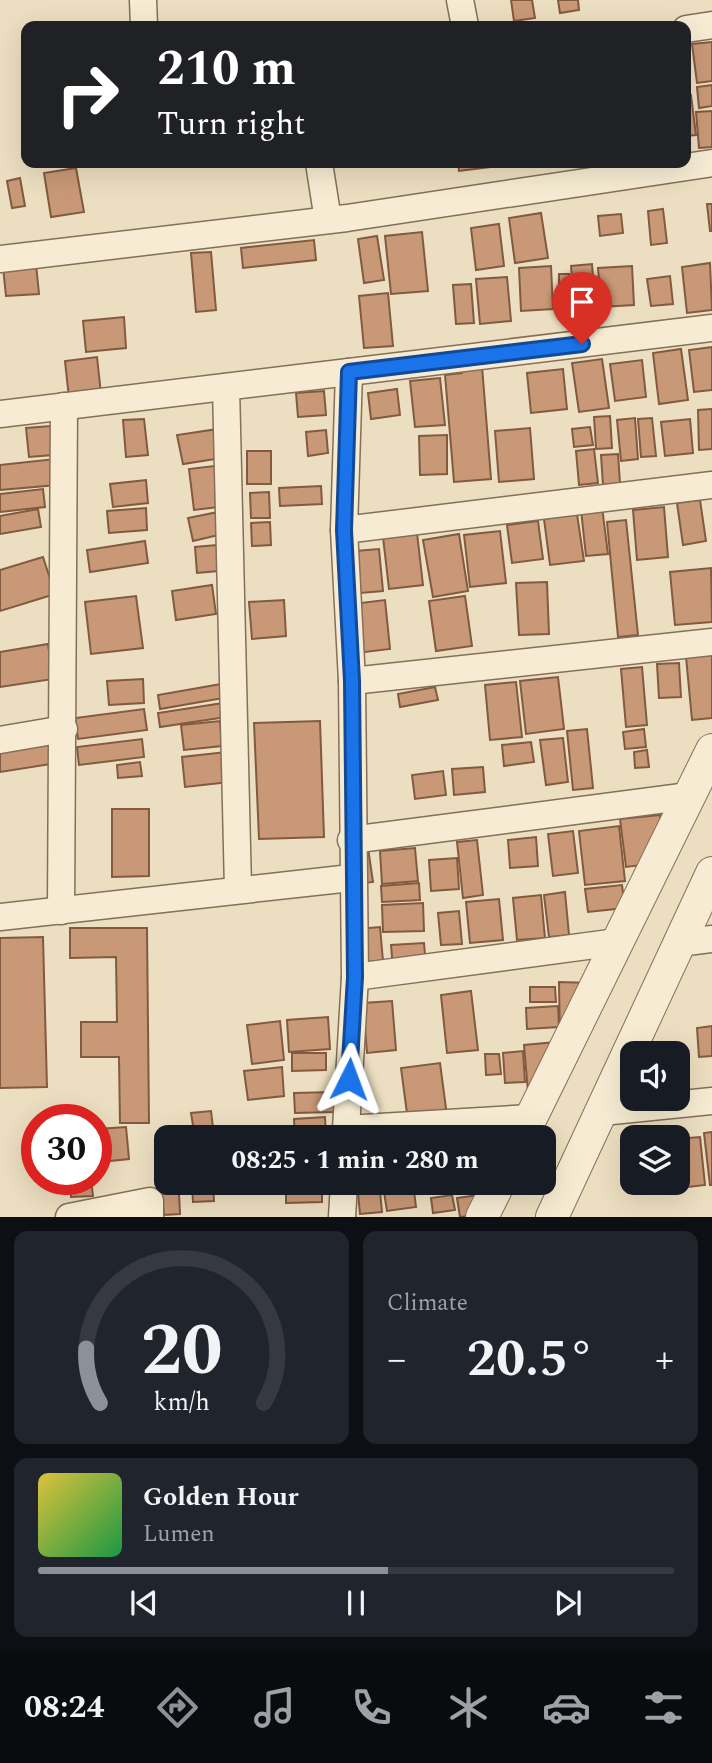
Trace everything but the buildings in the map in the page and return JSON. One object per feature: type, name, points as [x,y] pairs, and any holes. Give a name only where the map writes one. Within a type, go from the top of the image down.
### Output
[{"type":"street","points":[[143,0],[144,21]]},
{"type":"street","points":[[460,0],[464,21]]},
{"type":"street","points":[[691,28],[712,25]]},
{"type":"street","points":[[691,166],[712,163]]},
{"type":"street","points":[[320,168],[328,220]]},
{"type":"street","points":[[0,259],[328,220],[678,168]]},
{"type":"street","points":[[0,414],[712,328]]},
{"type":"street","points":[[346,1125],[355,977],[351,878],[352,681],[344,530],[349,372]]},
{"type":"street","points":[[226,387],[238,888]]},
{"type":"street","points":[[61,911],[64,406]]},
{"type":"street","points":[[344,530],[712,485]]},
{"type":"street","points":[[352,681],[712,642]]},
{"type":"street","points":[[0,740],[64,729]]},
{"type":"street","points":[[527,1125],[712,750]]},
{"type":"street","points":[[351,840],[689,796]]},
{"type":"street","points":[[552,1217],[712,873]]},
{"type":"street","points":[[0,917],[238,888],[351,878]]},
{"type":"street","points":[[679,943],[712,939]]},
{"type":"street","points":[[355,977],[617,942]]},
{"type":"street","points":[[602,1112],[712,1101]]},
{"type":"street","points":[[342,1217],[343,1195]]},
{"type":"street","points":[[482,1217],[493,1195]]},
{"type":"street","points":[[69,1217],[150,1201],[150,1217]]},
{"type":"route","points":[[349,1079],[355,977],[351,878],[352,681],[344,530],[349,372],[582,344]]}]
